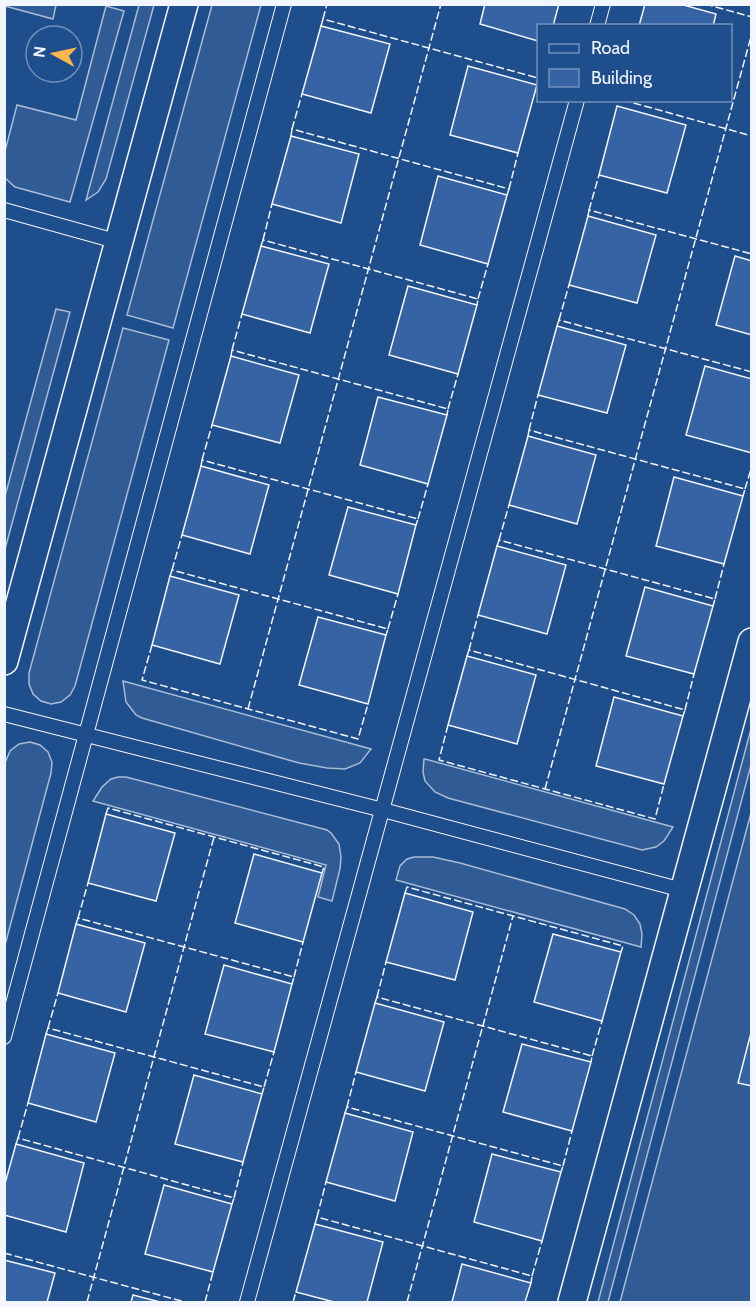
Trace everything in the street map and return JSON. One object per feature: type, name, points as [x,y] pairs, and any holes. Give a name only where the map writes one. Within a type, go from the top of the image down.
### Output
[{"type":"street","points":[[4,661],[184,4]]},
{"type":"street","points":[[572,1302],[686,891],[752,642]]},
{"type":"lane","points":[[4,1037],[284,4]]},
{"type":"lane","points":[[598,24],[603,4]]},
{"type":"lane","points":[[247,1302],[576,102]]},
{"type":"lane","points":[[4,210],[119,242]]},
{"type":"lane","points":[[4,714],[383,810],[686,891]]},
{"type":"shaded area","points":[[5,4],[56,5],[53,19]]},
{"type":"shaded area","points":[[139,5],[154,5],[106,179],[98,192],[86,200]]},
{"type":"shaded area","points":[[212,5],[261,5],[173,328],[127,315]]},
{"type":"shaded area","points":[[106,6],[124,11],[70,202],[15,187],[5,178],[4,155],[17,105],[76,120]]},
{"type":"shaded area","points":[[56,309],[70,312],[5,549],[5,496]]},
{"type":"shaded area","points":[[123,328],[169,340],[75,686],[70,695],[61,702],[51,704],[41,701],[33,694],[29,684],[29,673]]},
{"type":"shaded area","points":[[123,681],[371,749],[360,763],[345,769],[299,763],[142,718],[136,715],[126,702]]},
{"type":"shaded area","points":[[751,729],[751,765],[608,1302],[598,1302]]},
{"type":"shaded area","points":[[30,742],[40,745],[48,752],[52,762],[51,773],[5,945],[5,763],[10,751],[19,744]]},
{"type":"shaded area","points":[[424,759],[673,827],[664,841],[656,847],[642,850],[448,798],[435,792],[425,781]]},
{"type":"shaded area","points":[[126,777],[327,830],[339,844],[341,857],[332,901],[318,897],[326,865],[93,801],[102,787],[111,779]]},
{"type":"shaded area","points":[[751,813],[751,1302],[620,1302]]},
{"type":"shaded area","points":[[433,857],[460,863],[625,909],[634,915],[640,924],[641,947],[396,880],[400,866],[407,859]]},
{"type":"building","points":[[485,4],[559,4],[554,24],[537,24],[537,41],[480,24]]},
{"type":"building","points":[[645,4],[680,4],[716,14],[714,24],[640,24]]},
{"type":"building","points":[[321,26],[390,44],[371,113],[302,94]]},
{"type":"building","points":[[468,66],[537,85],[518,153],[450,135]]},
{"type":"building","points":[[617,106],[686,125],[667,193],[599,175]]},
{"type":"building","points":[[291,136],[359,154],[341,223],[272,204]]},
{"type":"building","points":[[438,176],[507,195],[488,264],[420,245]]},
{"type":"building","points":[[588,216],[656,235],[637,303],[569,285]]},
{"type":"building","points":[[261,246],[329,264],[310,333],[242,314]]},
{"type":"building","points":[[735,256],[752,261],[752,335],[716,325]]},
{"type":"building","points":[[408,286],[477,305],[458,374],[389,355]]},
{"type":"building","points":[[557,326],[626,345],[607,413],[538,395]]},
{"type":"building","points":[[231,356],[299,375],[280,443],[212,425]]},
{"type":"building","points":[[705,366],[752,379],[752,453],[686,435]]},
{"type":"building","points":[[378,397],[447,415],[428,484],[360,465]]},
{"type":"building","points":[[528,436],[596,455],[577,524],[509,505]]},
{"type":"building","points":[[201,466],[269,485],[250,554],[182,535]]},
{"type":"building","points":[[674,477],[743,496],[724,564],[656,546]]},
{"type":"building","points":[[348,507],[416,525],[398,594],[329,575]]},
{"type":"building","points":[[497,546],[566,565],[547,634],[478,615]]},
{"type":"building","points":[[170,576],[239,595],[220,664],[152,645]]},
{"type":"building","points":[[645,587],[713,606],[694,674],[626,656]]},
{"type":"building","points":[[318,617],[386,635],[368,704],[299,685]]},
{"type":"building","points":[[467,656],[536,675],[517,744],[448,725]]},
{"type":"building","points":[[614,697],[683,716],[664,784],[596,766]]},
{"type":"building","points":[[106,814],[175,833],[156,901],[88,883]]},
{"type":"building","points":[[254,854],[322,873],[303,942],[235,923]]},
{"type":"building","points":[[405,893],[473,912],[455,980],[386,962]]},
{"type":"building","points":[[76,924],[145,943],[126,1012],[58,993]]},
{"type":"building","points":[[553,934],[621,952],[602,1021],[534,1002]]},
{"type":"building","points":[[224,965],[292,984],[274,1052],[205,1034]]},
{"type":"building","points":[[375,1003],[444,1022],[425,1091],[356,1072]]},
{"type":"building","points":[[752,1029],[752,1086],[738,1083]]},
{"type":"building","points":[[46,1034],[115,1053],[96,1122],[28,1103]]},
{"type":"building","points":[[522,1044],[591,1062],[572,1131],[503,1112]]},
{"type":"building","points":[[194,1075],[262,1094],[243,1162],[175,1144]]},
{"type":"building","points":[[345,1113],[413,1132],[395,1201],[326,1182]]},
{"type":"building","points":[[16,1144],[84,1163],[66,1232],[4,1215],[4,1187]]},
{"type":"building","points":[[492,1154],[561,1172],[542,1241],[474,1222]]},
{"type":"building","points":[[164,1185],[232,1204],[213,1272],[145,1254]]},
{"type":"building","points":[[315,1224],[383,1242],[367,1302],[334,1302],[296,1292]]},
{"type":"building","points":[[4,1260],[55,1273],[47,1302],[4,1302]]},
{"type":"building","points":[[462,1264],[531,1283],[525,1302],[452,1302]]},
{"type":"building","points":[[133,1295],[160,1302],[131,1302]]},
{"type":"fence","points":[[323,19],[327,4]]},
{"type":"fence","points":[[248,709],[441,4]]},
{"type":"fence","points":[[705,4],[752,17]]},
{"type":"fence","points":[[321,26],[323,19],[537,78]]},
{"type":"fence","points":[[545,789],[752,33]]},
{"type":"fence","points":[[292,129],[302,94]]},
{"type":"fence","points":[[630,102],[752,136]]},
{"type":"fence","points":[[291,136],[292,129],[509,189],[507,195]]},
{"type":"fence","points":[[509,189],[518,153]]},
{"type":"fence","points":[[589,210],[599,175]]},
{"type":"fence","points":[[263,240],[272,204]]},
{"type":"fence","points":[[588,216],[589,210],[752,254]]},
{"type":"fence","points":[[261,246],[263,240],[478,299],[477,305]]},
{"type":"fence","points":[[478,299],[488,264]]},
{"type":"fence","points":[[559,320],[569,285]]},
{"type":"fence","points":[[232,350],[242,314]]},
{"type":"fence","points":[[557,326],[559,320],[752,372]]},
{"type":"fence","points":[[231,356],[232,350],[448,409],[447,415]]},
{"type":"fence","points":[[448,409],[458,374]]},
{"type":"fence","points":[[529,430],[538,395]]},
{"type":"fence","points":[[202,460],[212,425]]},
{"type":"fence","points":[[528,436],[529,430],[745,489],[743,496]]},
{"type":"fence","points":[[201,466],[202,460],[418,519],[416,525]]},
{"type":"fence","points":[[745,489],[752,466]]},
{"type":"fence","points":[[418,519],[428,484]]},
{"type":"fence","points":[[499,540],[509,505]]},
{"type":"fence","points":[[172,570],[182,535]]},
{"type":"fence","points":[[497,546],[499,540],[715,599],[713,606]]},
{"type":"fence","points":[[715,599],[724,564]]},
{"type":"fence","points":[[170,576],[172,570],[388,629],[386,635]]},
{"type":"fence","points":[[388,629],[398,594]]},
{"type":"fence","points":[[469,650],[478,615]]},
{"type":"fence","points":[[152,645],[142,680],[358,739],[368,704]]},
{"type":"fence","points":[[467,656],[469,650],[685,710],[683,716]]},
{"type":"fence","points":[[685,710],[694,674]]},
{"type":"fence","points":[[448,725],[439,760],[655,819],[664,784]]},
{"type":"fence","points":[[106,814],[108,808],[324,867],[322,873]]},
{"type":"fence","points":[[87,1302],[214,837]]},
{"type":"fence","points":[[78,918],[88,883]]},
{"type":"fence","points":[[405,893],[407,887],[623,946],[621,952]]},
{"type":"fence","points":[[407,1302],[513,916]]},
{"type":"fence","points":[[76,924],[78,918],[294,977],[292,984]]},
{"type":"fence","points":[[294,977],[303,942]]},
{"type":"fence","points":[[377,997],[386,962]]},
{"type":"fence","points":[[48,1028],[58,993]]},
{"type":"fence","points":[[375,1003],[377,997],[592,1056],[591,1062]]},
{"type":"fence","points":[[592,1056],[602,1021]]},
{"type":"fence","points":[[46,1034],[48,1028],[264,1087],[262,1094]]},
{"type":"fence","points":[[264,1087],[274,1052]]},
{"type":"fence","points":[[347,1107],[356,1072]]},
{"type":"fence","points":[[18,1138],[28,1103]]},
{"type":"fence","points":[[345,1113],[347,1107],[563,1166],[561,1172]]},
{"type":"fence","points":[[563,1166],[572,1131]]},
{"type":"fence","points":[[16,1144],[18,1138],[234,1198],[232,1204]]},
{"type":"fence","points":[[234,1198],[243,1162]]},
{"type":"fence","points":[[317,1217],[326,1182]]},
{"type":"fence","points":[[315,1224],[317,1217],[532,1276],[531,1283]]},
{"type":"fence","points":[[532,1276],[542,1241]]},
{"type":"fence","points":[[4,1253],[185,1302]]},
{"type":"fence","points":[[205,1302],[213,1272]]},
{"type":"fence","points":[[293,1302],[296,1292]]}]
